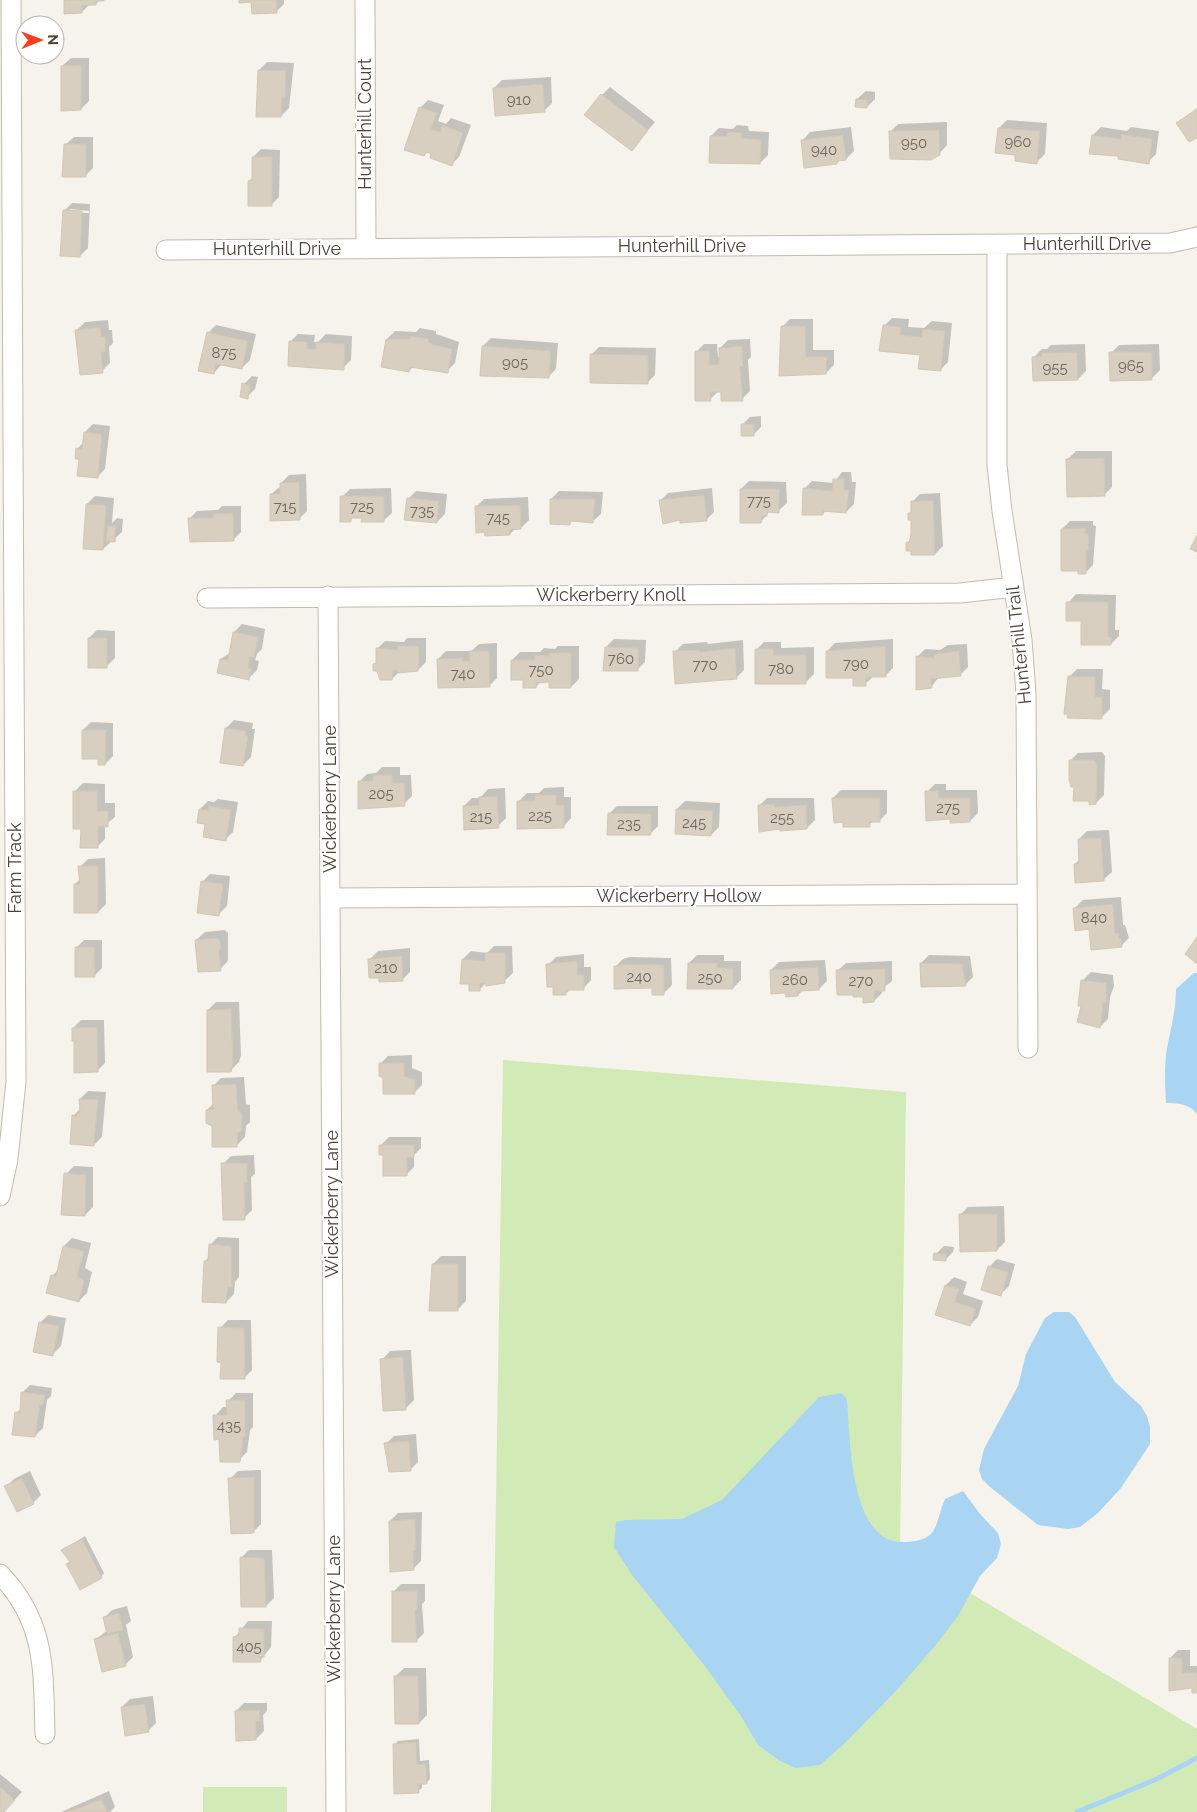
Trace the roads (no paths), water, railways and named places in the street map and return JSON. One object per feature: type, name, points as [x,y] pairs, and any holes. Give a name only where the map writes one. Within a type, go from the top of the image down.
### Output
[{"type":"street","name":"Farm Track","points":[[0,1196],[8,1159],[16,1081],[8,898],[6,37],[11,0]]},
{"type":"street","name":"Hunterhill Court","points":[[365,0],[366,249]]},
{"type":"street","name":"Hunterhill Drive","points":[[166,250],[1170,243],[1197,237]]},
{"type":"street","name":"Hunterhill Trail","points":[[997,244],[997,464],[1002,511],[1022,640],[1026,694],[1028,1048]]},
{"type":"street","name":"Wickerberry Knoll","points":[[207,598],[960,593],[1014,587]]},
{"type":"street","name":"Wickerberry Lane","points":[[328,596],[336,1812]]},
{"type":"street","name":"Wickerberry Hollow","points":[[331,898],[1027,894]]},
{"type":"street","points":[[0,1574],[23,1603],[35,1629],[42,1655],[45,1734]]},
{"type":"water","points":[[1194,973],[1197,973],[1197,1114],[1187,1106],[1166,1103],[1165,1082],[1166,1055],[1176,989]]},
{"type":"water","points":[[1054,1312],[1069,1312],[1075,1317],[1115,1382],[1141,1406],[1147,1416],[1150,1427],[1150,1444],[1121,1488],[1098,1513],[1080,1527],[1068,1529],[1038,1525],[990,1487],[982,1479],[979,1470],[984,1449],[1018,1386],[1026,1354],[1045,1318]]},
{"type":"water","points":[[841,1393],[847,1399],[849,1437],[856,1484],[862,1506],[871,1525],[885,1537],[902,1542],[923,1539],[934,1530],[945,1499],[963,1491],[980,1514],[998,1533],[1001,1544],[997,1558],[980,1576],[958,1616],[894,1693],[845,1743],[820,1765],[796,1768],[780,1761],[758,1745],[741,1716],[704,1665],[632,1575],[614,1547],[616,1522],[626,1520],[682,1519],[722,1500],[819,1397]]},
{"type":"waterway","points":[[1077,1812],[1157,1779],[1197,1758]]}]
